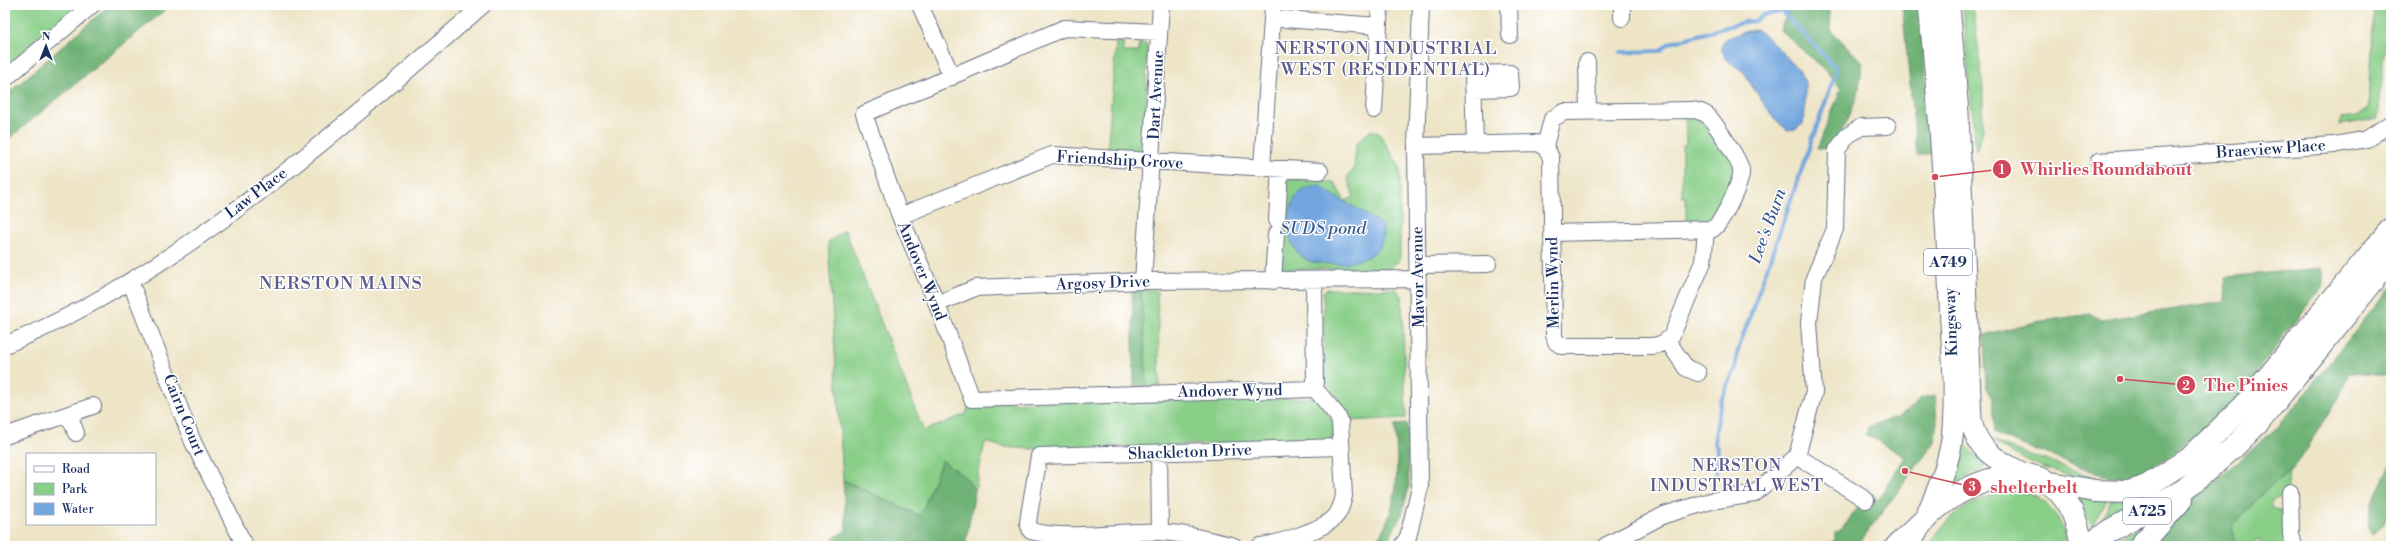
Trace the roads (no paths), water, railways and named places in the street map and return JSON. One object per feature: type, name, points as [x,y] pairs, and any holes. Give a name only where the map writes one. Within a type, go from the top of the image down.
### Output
[{"type":"highway","name":"A725","points":[[2037,479],[2095,491],[2128,492],[2144,487],[2189,458],[2243,407],[2391,229]]},
{"type":"highway","name":"A725","points":[[2088,546],[2108,531],[2168,500],[2205,474],[2259,422],[2391,259]]},
{"type":"highway","points":[[2140,546],[2205,474]]},
{"type":"highway","points":[[1910,546],[1912,538],[1925,518],[1974,486],[1990,480],[2037,479],[2071,509],[2078,526],[2082,546]]},
{"type":"main road","name":"Kingsway","points":[[1930,5],[1960,363],[1971,420],[1978,442],[2001,462],[2037,479]]},
{"type":"main road","name":"Kingsway","points":[[1925,518],[1940,486],[1952,438],[1960,363],[1958,113],[1949,5]]},
{"type":"main road","points":[[1896,546],[1925,518]]},
{"type":"street","points":[[5,79],[92,5]]},
{"type":"street","name":"Law Place","points":[[5,345],[41,331],[130,281],[257,194],[410,69],[483,5]]},
{"type":"street","points":[[920,5],[952,77]]},
{"type":"street","name":"Dart Avenue","points":[[1143,282],[1161,5]]},
{"type":"street","points":[[1374,110],[1380,5]]},
{"type":"street","name":"Mavor Avenue","points":[[1402,546],[1408,537],[1420,486],[1416,146],[1421,5]]},
{"type":"street","points":[[1509,5],[1510,35]]},
{"type":"street","points":[[1262,168],[1273,12],[1378,26]]},
{"type":"street","name":"Andover Wynd","points":[[1159,32],[1064,28],[864,114],[900,216],[937,304],[972,399],[1315,389]]},
{"type":"street","points":[[1587,62],[1588,112]]},
{"type":"street","points":[[1474,89],[1475,145]]},
{"type":"street","points":[[1416,146],[1536,143],[1545,146],[1552,119],[1564,112],[1693,110],[1707,115],[1738,161],[1741,170],[1741,178],[1719,225],[1706,230],[1552,233]]},
{"type":"street","name":"Braeview Place","points":[[2099,161],[2334,145],[2367,139],[2391,123]]},
{"type":"street","points":[[1605,546],[1664,514],[1711,501],[1754,494],[1797,456],[1814,392],[1809,323],[1814,278],[1835,229],[1837,150],[1847,136],[1861,127],[1888,126]]},
{"type":"street","name":"Merlin Wynd","points":[[1545,146],[1551,158],[1556,342],[1562,346],[1574,347],[1652,346],[1662,345],[1667,340]]},
{"type":"street","name":"Friendship Grove","points":[[900,216],[1052,155],[1320,171]]},
{"type":"street","points":[[1273,281],[1280,168]]},
{"type":"street","points":[[1698,373],[1686,368],[1667,340],[1672,335],[1703,262],[1706,230]]},
{"type":"street","name":"Argosy Drive","points":[[937,304],[975,288],[1143,282],[1314,280],[1418,272],[1488,264]]},
{"type":"street","points":[[1260,546],[1288,540],[1333,519],[1341,508],[1344,496],[1340,447],[1340,422],[1337,415],[1315,389],[1314,280]]},
{"type":"street","name":"Cairn Court","points":[[130,281],[196,448],[245,546]]},
{"type":"street","points":[[5,436],[93,406]]},
{"type":"street","points":[[69,414],[76,433]]},
{"type":"street","name":"Shackleton Drive","points":[[1160,532],[1049,534],[1031,531],[1028,523],[1039,456],[1340,447]]},
{"type":"street","points":[[1159,453],[1160,532],[1206,539],[1234,546]]},
{"type":"street","points":[[1797,456],[1866,500]]},
{"type":"street","points":[[2290,492],[2291,534],[2294,546]]},
{"type":"water","points":[[1757,30],[1768,38],[1798,69],[1805,82],[1805,112],[1803,124],[1796,129],[1787,130],[1773,117],[1745,73],[1726,59],[1721,48],[1725,39],[1747,31]]},
{"type":"water","name":"SUDS pond","points":[[1319,185],[1383,226],[1381,242],[1374,253],[1347,263],[1327,264],[1310,261],[1303,258],[1298,253],[1289,233],[1288,226],[1290,212],[1294,200],[1303,190]]},
{"type":"waterway","name":"Lee's Burn","points":[[1716,474],[1718,450],[1714,442],[1721,401],[1736,367],[1737,353],[1837,69],[1785,15],[1788,5]]},
{"type":"waterway","points":[[1621,52],[1660,51],[1670,43],[1744,22],[1755,21],[1763,15],[1786,11]]},
{"type":"place","name":"Whirlies Roundabout","points":[[1935,177]]},
{"type":"place","name":"The Pinies","points":[[2120,379]]},
{"type":"place","name":"shelterbelt","points":[[1905,471]]},
{"type":"district","name":"NERSTON INDUSTRIAL WEST (RESIDENTIAL)","points":[[1386,58]]},
{"type":"district","name":"NERSTON MAINS","points":[[341,283]]},
{"type":"district","name":"NERSTON INDUSTRIAL WEST","points":[[1737,476]]}]
